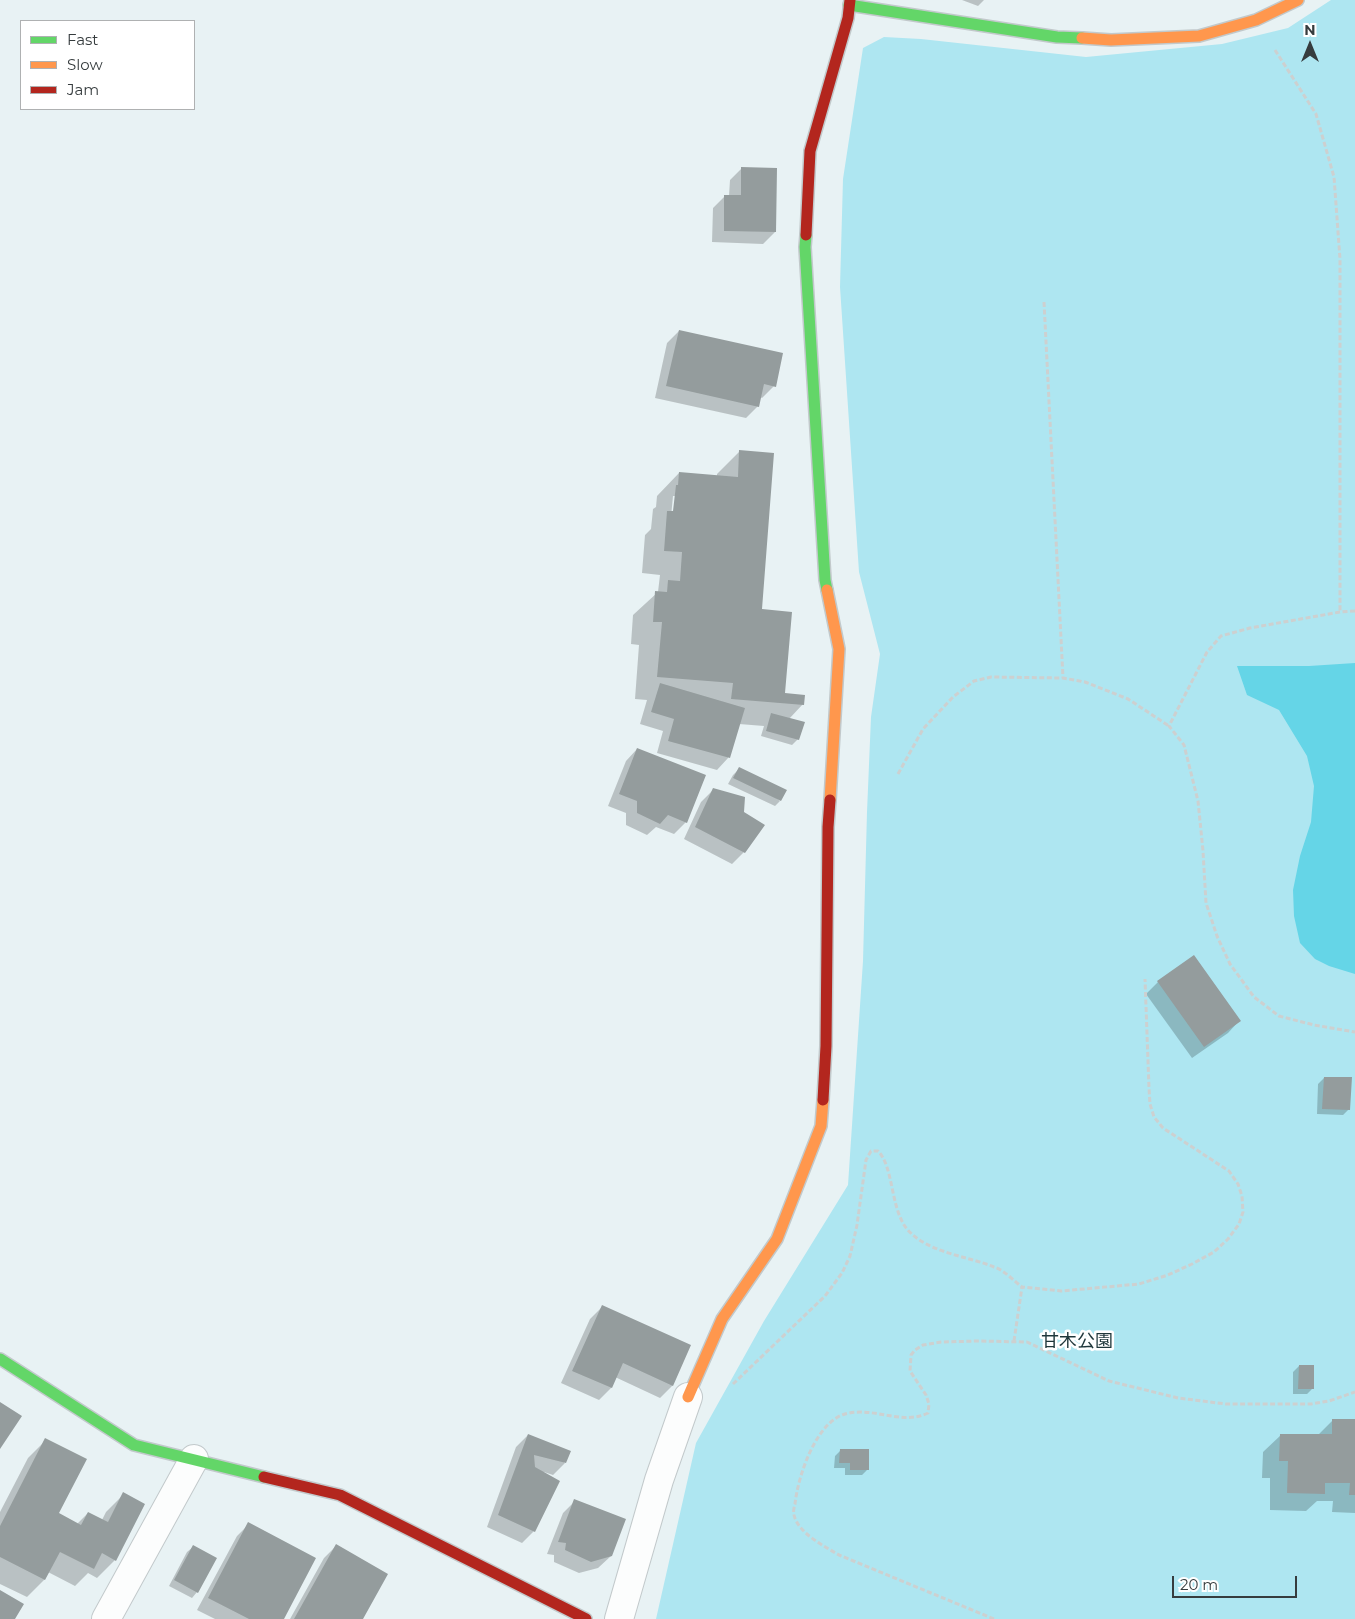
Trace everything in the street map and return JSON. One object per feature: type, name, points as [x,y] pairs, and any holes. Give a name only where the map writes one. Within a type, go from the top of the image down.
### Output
[{"type":"street","points":[[619,1619],[659,1480],[688,1397],[722,1319],[777,1239],[821,1126],[826,1046],[828,827],[840,650],[825,580],[805,247],[810,151],[848,18],[850,2],[1057,37],[1111,40],[1199,36],[1256,20],[1298,0]]},
{"type":"street","points":[[0,1359],[134,1445],[340,1494],[586,1619]]},
{"type":"street","points":[[106,1619],[194,1459]]},
{"type":"path","points":[[1256,20],[1316,114],[1334,177],[1340,258],[1340,612]]},
{"type":"path","points":[[1044,302],[1063,678]]},
{"type":"path","points":[[1169,726],[1207,652],[1221,636],[1250,628],[1355,611]]},
{"type":"path","points":[[898,774],[923,729],[953,697],[974,681],[991,676],[1063,678],[1085,682],[1128,699],[1169,726],[1184,745],[1198,801],[1206,903],[1217,936],[1230,964],[1254,997],[1280,1016],[1314,1025],[1355,1032]]},
{"type":"path","points":[[688,1397],[710,1399],[738,1381],[826,1296],[842,1273],[850,1256],[857,1225],[866,1160],[871,1151],[878,1151],[882,1155],[893,1197],[900,1217],[908,1230],[928,1245],[957,1256],[996,1267],[1022,1287],[1062,1291],[1139,1284],[1184,1268],[1214,1252],[1228,1239],[1239,1224],[1243,1212],[1242,1196],[1238,1184],[1229,1171],[1163,1128],[1154,1117],[1150,1104],[1145,979]]},
{"type":"path","points":[[1014,1341],[1022,1287]]},
{"type":"path","points":[[994,1619],[839,1555],[818,1543],[801,1528],[794,1515],[796,1490],[804,1466],[820,1434],[832,1420],[844,1414],[859,1411],[898,1418],[920,1417],[928,1413],[929,1404],[926,1395],[910,1371],[911,1355],[922,1345],[941,1342],[1027,1342],[1109,1381],[1178,1398],[1226,1404],[1311,1404],[1329,1401],[1355,1392]]},
{"type":"green space","name":"甘木公園","points":[[1331,0],[1355,0],[1355,1619],[656,1619],[696,1443],[764,1321],[848,1185],[863,961],[871,717],[880,654],[859,572],[840,287],[843,179],[863,48],[884,37],[921,39],[1086,57],[1222,44],[1288,28]]},
{"type":"water","points":[[1355,663],[1355,974],[1329,966],[1315,959],[1300,943],[1294,916],[1293,890],[1300,856],[1311,822],[1314,786],[1307,756],[1279,710],[1247,695],[1237,666],[1309,666]]},
{"type":"building","points":[[741,167],[777,168],[776,232],[724,231],[724,195],[741,195]]},
{"type":"building","points":[[679,330],[783,353],[776,387],[764,384],[759,407],[666,386]]},
{"type":"building","points":[[739,450],[774,453],[762,609],[792,612],[785,693],[805,695],[804,705],[731,699],[733,683],[657,677],[662,622],[653,622],[655,591],[667,592],[668,580],[680,581],[682,552],[664,551],[667,511],[673,511],[679,472],[738,477]]},
{"type":"building","points":[[660,683],[745,708],[730,758],[668,741],[674,719],[651,712]]},
{"type":"building","points":[[771,713],[805,722],[799,740],[766,731]]},
{"type":"building","points":[[637,748],[706,775],[687,823],[668,815],[660,824],[637,813],[637,801],[619,794]]},
{"type":"building","points":[[739,767],[787,790],[781,801],[733,778]]},
{"type":"building","points":[[713,788],[745,797],[744,812],[765,825],[745,853],[695,827]]},
{"type":"building","points":[[1194,955],[1241,1021],[1204,1047],[1157,981]]},
{"type":"building","points":[[1324,1077],[1352,1077],[1350,1110],[1322,1109]]},
{"type":"building","points":[[602,1305],[691,1345],[673,1386],[623,1363],[612,1388],[572,1371]]},
{"type":"building","points":[[1299,1365],[1314,1365],[1314,1389],[1298,1389]]},
{"type":"building","points":[[0,1402],[22,1416],[0,1449]]},
{"type":"building","points":[[1332,1419],[1355,1419],[1355,1495],[1349,1495],[1350,1483],[1325,1483],[1325,1494],[1287,1493],[1288,1461],[1279,1461],[1280,1434],[1332,1434]]},
{"type":"building","points":[[528,1434],[571,1451],[566,1463],[534,1455],[535,1467],[560,1481],[535,1532],[498,1515]]},
{"type":"building","points":[[45,1438],[87,1459],[59,1513],[81,1525],[88,1512],[108,1522],[123,1492],[145,1504],[116,1561],[102,1553],[94,1569],[60,1552],[45,1580],[0,1557],[0,1526]]},
{"type":"building","points":[[840,1449],[869,1449],[869,1470],[850,1470],[850,1463],[839,1463]]},
{"type":"building","points":[[574,1499],[626,1519],[612,1556],[591,1562],[565,1550],[566,1543],[558,1542]]},
{"type":"building","points":[[248,1522],[316,1558],[284,1619],[249,1619],[208,1598]]},
{"type":"building","points":[[336,1544],[388,1574],[363,1619],[294,1619]]},
{"type":"building","points":[[193,1545],[217,1558],[198,1593],[174,1580]]},
{"type":"building","points":[[0,1590],[24,1604],[15,1619],[0,1619]]},
{"type":"traffic: fast","points":[[849,5],[1057,37],[1082,38]]},
{"type":"traffic: fast","points":[[806,235],[805,247],[827,590]]},
{"type":"traffic: fast","points":[[0,1359],[134,1445],[264,1477]]},
{"type":"traffic: slow","points":[[1082,38],[1111,40],[1199,36],[1256,20],[1298,0]]},
{"type":"traffic: slow","points":[[827,590],[839,649],[830,800]]},
{"type":"traffic: slow","points":[[688,1397],[722,1319],[777,1239],[821,1126],[823,1100]]},
{"type":"traffic: jam","points":[[806,235],[810,151],[848,18],[850,0]]},
{"type":"traffic: jam","points":[[823,1100],[826,1046],[828,827],[830,800]]},
{"type":"traffic: jam","points":[[264,1477],[340,1495],[586,1619]]}]
